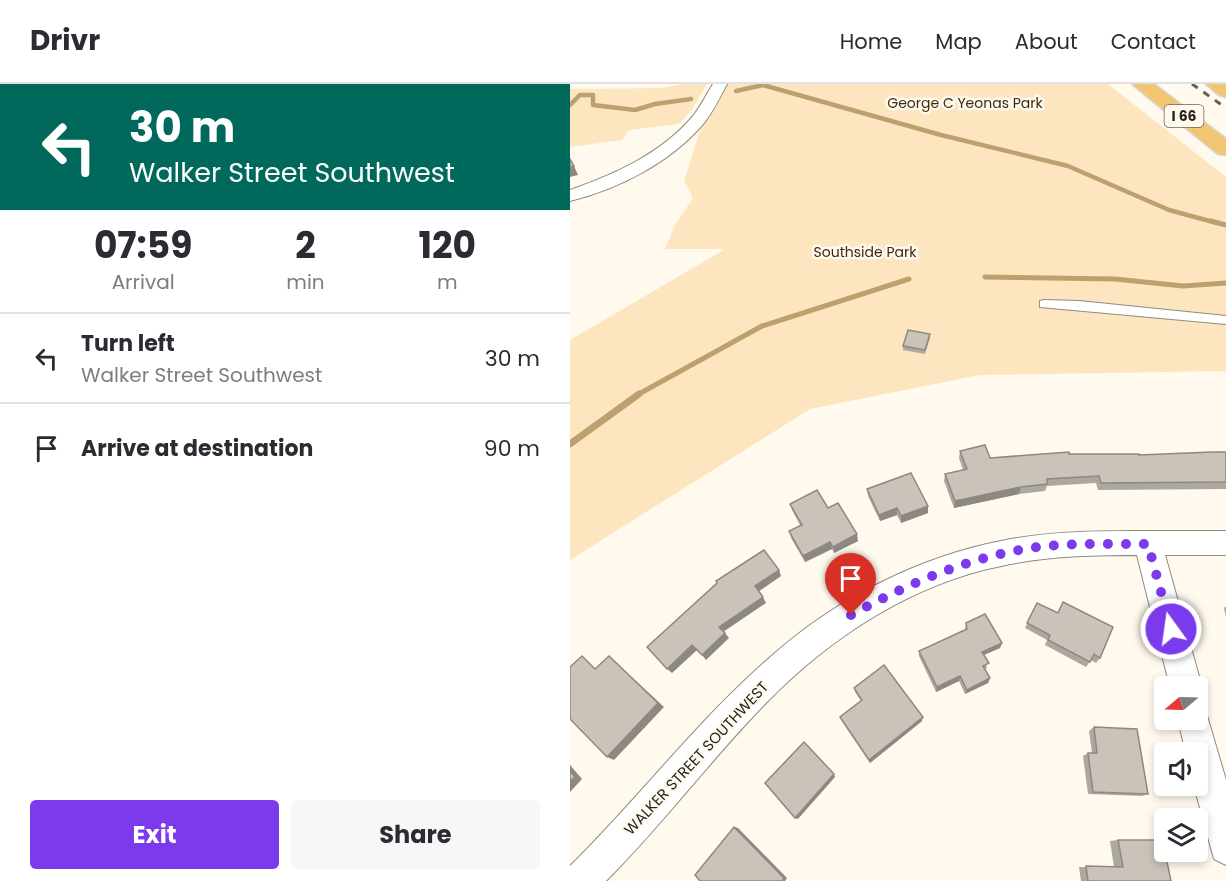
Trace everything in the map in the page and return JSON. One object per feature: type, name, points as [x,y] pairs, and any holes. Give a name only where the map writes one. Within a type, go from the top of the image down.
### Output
[{"type":"highway","name":"I 66","points":[[1142,84],[1226,148]]},
{"type":"highway","points":[[1216,84],[1226,91]]},
{"type":"street","points":[[570,196],[629,172],[671,146],[699,119],[720,84]]},
{"type":"street","name":"WALKER STREET SOUTHWEST","points":[[581,881],[758,689],[804,648],[851,615],[898,590],[942,571],[990,557],[1039,547],[1226,543]]},
{"type":"street","points":[[1148,544],[1183,676]]},
{"type":"street","points":[[1197,730],[1226,847]]},
{"type":"lane","points":[[1044,304],[1080,305],[1226,320]]},
{"type":"green space","points":[[682,84],[707,84],[693,108],[679,124],[629,130],[622,140],[570,147],[570,89],[662,88]]},
{"type":"green space","name":"Southside Park","points":[[720,84],[1108,84],[1226,177],[1226,371],[980,375],[810,409],[570,560],[570,340],[722,251],[721,249],[665,249],[675,225],[693,198],[684,181],[707,108]]},
{"type":"building","points":[[908,330],[930,334],[925,350],[903,346]]},
{"type":"building","points":[[985,445],[990,458],[1069,452],[1069,454],[1139,455],[1226,452],[1226,482],[1101,483],[1099,476],[1047,479],[1047,484],[955,501],[945,474],[967,469],[960,451]]},
{"type":"building","points":[[911,473],[928,506],[901,516],[897,508],[879,515],[867,489]]},
{"type":"building","points":[[817,490],[828,508],[838,503],[857,534],[833,547],[830,542],[803,556],[789,531],[802,525],[790,504]]},
{"type":"building","points":[[764,550],[779,570],[755,586],[763,597],[719,627],[725,633],[702,655],[692,645],[667,669],[647,647],[717,583],[716,581]]},
{"type":"building","points":[[1063,602],[1113,627],[1100,658],[1094,654],[1090,662],[1048,640],[1050,635],[1027,623],[1037,603],[1058,613]]},
{"type":"building","points":[[985,614],[1002,643],[982,652],[989,663],[983,666],[990,678],[967,690],[960,676],[937,687],[919,651],[967,629],[966,623]]},
{"type":"building","points":[[582,656],[595,669],[609,656],[658,703],[607,757],[570,719],[570,667]]},
{"type":"building","points":[[884,665],[923,717],[869,760],[840,717],[862,700],[854,688]]},
{"type":"building","points":[[1094,727],[1137,729],[1148,794],[1093,792],[1088,753],[1097,753]]},
{"type":"building","points":[[804,742],[834,774],[795,818],[765,783]]},
{"type":"building","points":[[570,771],[575,777],[570,781]]},
{"type":"building","points":[[734,827],[784,878],[782,881],[700,881],[695,875]]},
{"type":"building","points":[[1118,840],[1154,840],[1154,862],[1167,862],[1171,881],[1088,881],[1086,866],[1123,867]]},
{"type":"waterway","points":[[736,91],[763,85],[941,135],[1068,166],[1169,210],[1217,223]]},
{"type":"waterway","points":[[570,105],[580,95],[593,95],[593,105],[635,110],[655,104],[691,99]]},
{"type":"waterway","points":[[1211,221],[1226,225]]},
{"type":"waterway","points":[[985,277],[1115,279],[1183,286],[1226,283]]},
{"type":"waterway","points":[[637,395],[762,326],[909,279]]},
{"type":"waterway","points":[[570,444],[639,394]]},
{"type":"railway","points":[[1192,84],[1226,108]]},
{"type":"route","points":[[851,615],[898,590],[942,571],[990,557],[1039,547],[1148,544],[1171,629]]},
{"type":"park label","name":"George C Yeonas Park","points":[[965,103]]}]
